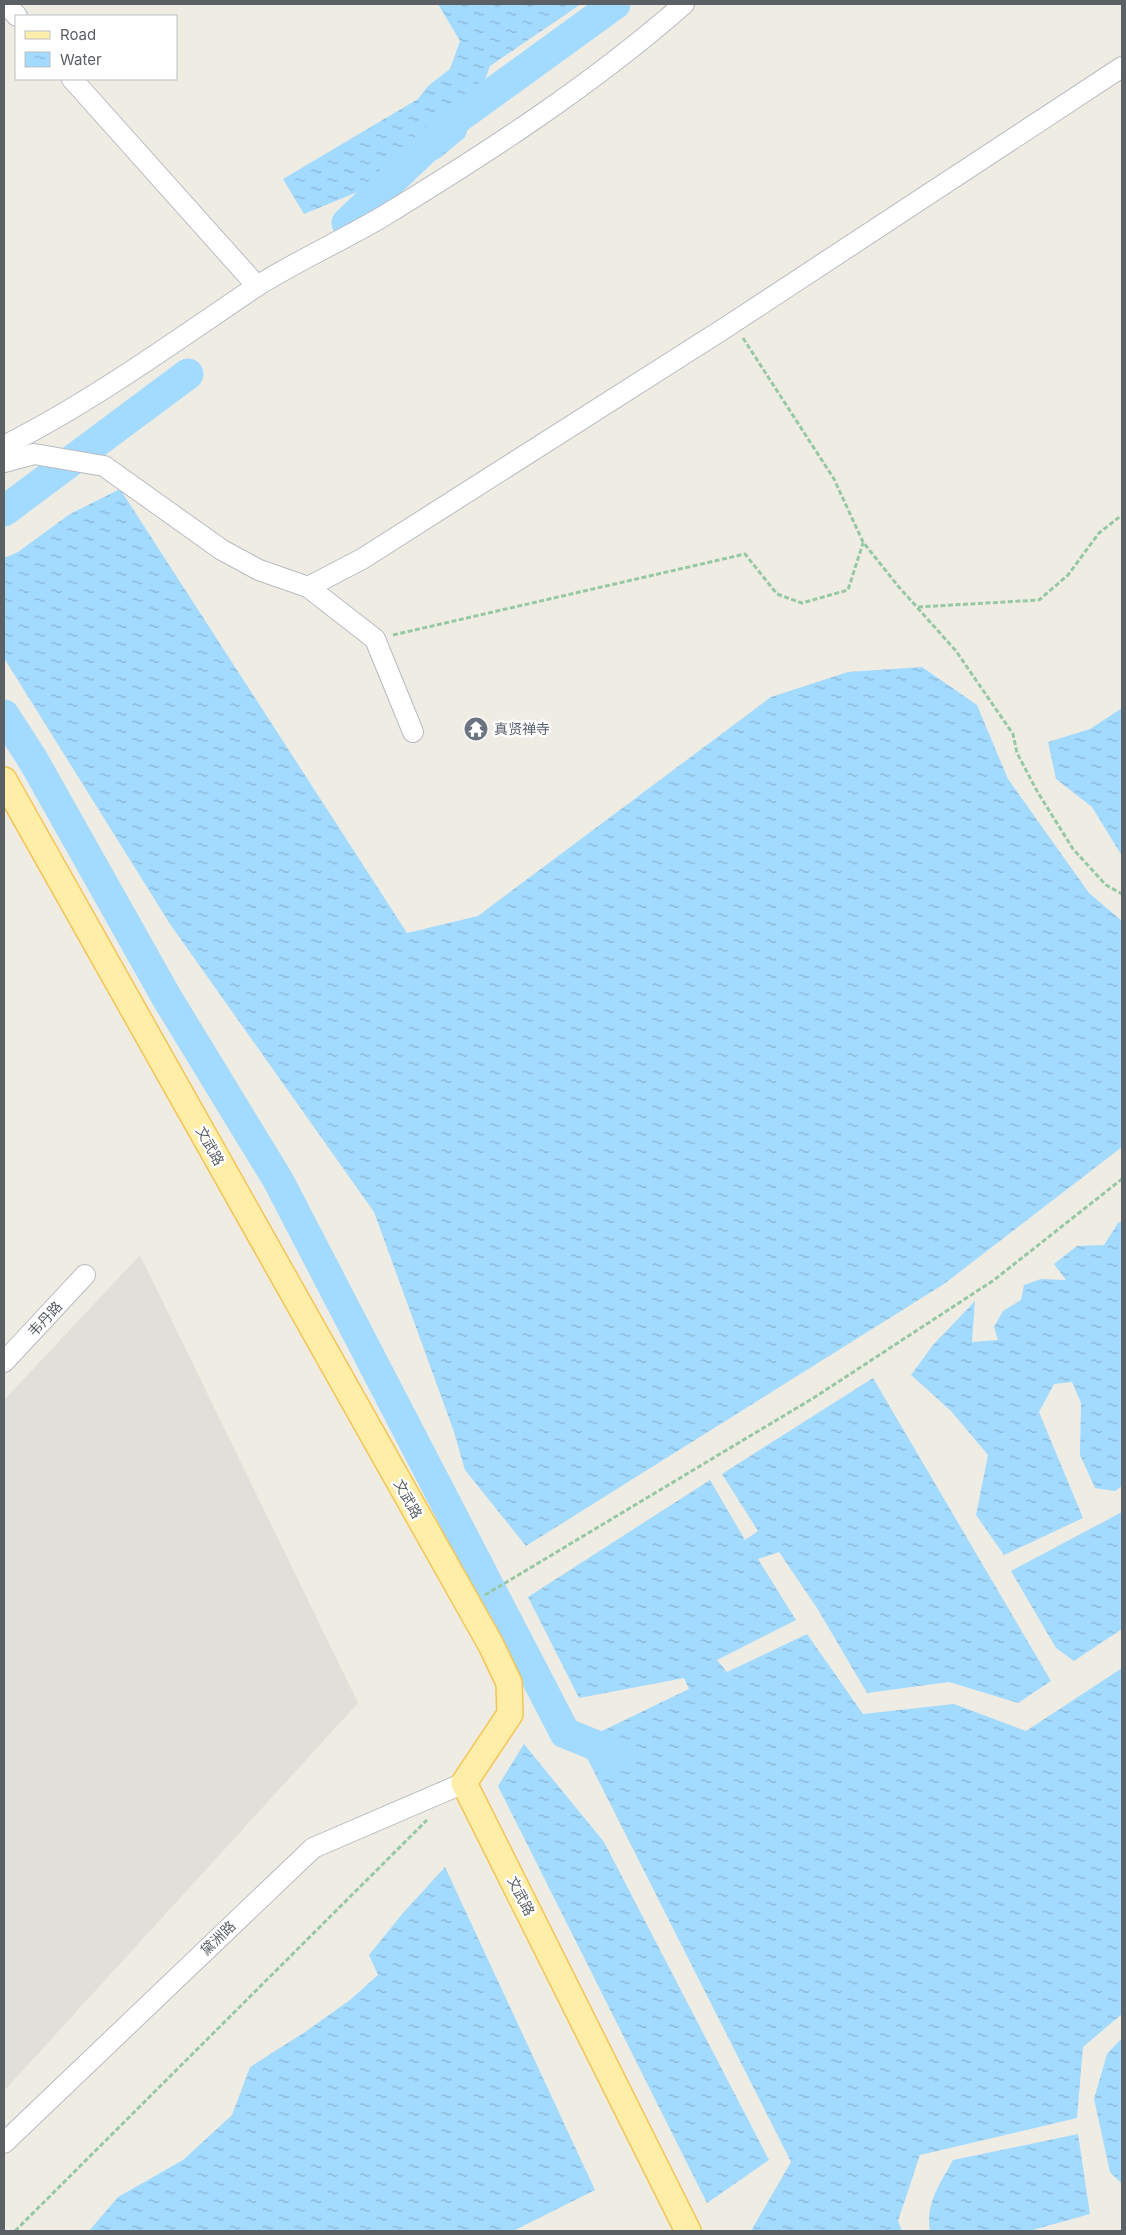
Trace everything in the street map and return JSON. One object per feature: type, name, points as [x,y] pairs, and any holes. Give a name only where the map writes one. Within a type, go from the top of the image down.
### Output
[{"type":"main road","name":"文武路","points":[[4,780],[486,1637],[509,1683],[510,1714],[464,1782],[688,2231]]},
{"type":"street","points":[[6,4],[16,15]]},
{"type":"street","points":[[4,446],[52,422],[201,326],[257,286],[381,217],[519,130],[639,44],[684,4]]},
{"type":"street","points":[[308,587],[362,559],[735,321],[1122,67]]},
{"type":"street","points":[[73,80],[257,286]]},
{"type":"street","points":[[4,462],[34,454],[104,466],[222,550],[259,570],[308,587],[376,639],[413,732]]},
{"type":"street","name":"韦丹路","points":[[4,1362],[85,1275]]},
{"type":"street","name":"黛洲路","points":[[4,2143],[313,1848],[464,1782]]},
{"type":"path","points":[[735,321],[739,331],[834,479],[864,542],[917,608],[956,650],[1013,734],[1017,753],[1021,761],[1073,849],[1106,885],[1122,894]]},
{"type":"path","points":[[917,608],[1039,600],[1068,575],[1099,533],[1122,515]]},
{"type":"path","points":[[376,639],[745,554],[777,594],[802,603],[831,597],[848,590],[864,542]]},
{"type":"path","points":[[478,1600],[815,1397],[986,1286],[1122,1179]]},
{"type":"path","points":[[14,2231],[429,1818]]},
{"type":"shaded area","points":[[140,1255],[358,1703],[4,2091],[4,1400]]},
{"type":"water","points":[[438,4],[581,4],[490,66],[465,137],[440,158],[304,214],[283,179],[418,99],[428,86],[450,69],[460,41]]},
{"type":"water","points":[[120,489],[407,933],[478,916],[771,697],[848,672],[922,667],[977,705],[1008,779],[1089,893],[1122,921],[1122,1147],[944,1284],[526,1546],[465,1470],[453,1429],[374,1212],[170,924],[4,658],[4,558],[18,552],[70,514]]},
{"type":"water","points":[[1122,708],[1122,856],[1092,807],[1056,779],[1048,742],[1090,729]]},
{"type":"water","points":[[1122,1221],[1122,1486],[1115,1491],[1095,1488],[1080,1455],[1081,1403],[1072,1382],[1054,1384],[1039,1412],[1083,1518],[1004,1555],[976,1515],[988,1455],[951,1411],[911,1375],[933,1345],[975,1301],[972,1342],[998,1340],[994,1327],[1003,1311],[1021,1300],[1024,1285],[1041,1279],[1066,1280],[1054,1264],[1077,1246],[1104,1245],[1118,1223]]},
{"type":"water","points":[[873,1378],[1051,1681],[1018,1703],[949,1682],[867,1693],[817,1608],[779,1552],[758,1559],[796,1620],[717,1660],[727,1672],[807,1634],[863,1714],[954,1704],[1026,1731],[1122,1668],[1122,2014],[1083,2047],[1077,2118],[920,2155],[898,2221],[902,2231],[751,2231],[791,2162],[579,1742],[689,1689],[684,1678],[579,1698],[528,1597],[710,1480],[745,1540],[758,1531],[722,1474]]},
{"type":"water","points":[[1122,1512],[1122,1629],[1074,1661],[1056,1648],[1011,1571]]},
{"type":"water","points":[[524,1744],[604,1842],[769,2160],[707,2203],[498,1786]]},
{"type":"water","points":[[445,1867],[595,2190],[513,2231],[89,2231],[118,2197],[183,2160],[232,2115],[250,2067],[305,2032],[350,2000],[378,1975],[369,1955],[403,1913]]},
{"type":"water","points":[[1122,2038],[1122,2184],[1110,2172],[1094,2099],[1107,2054]]},
{"type":"water","points":[[1078,2134],[1090,2214],[1029,2231],[930,2231],[929,2221],[932,2203],[953,2160]]},
{"type":"waterway","points":[[347,223],[455,120],[615,4]]},
{"type":"waterway","points":[[4,511],[188,374]]},
{"type":"waterway","points":[[4,715],[33,760],[167,998],[278,1180],[565,1733],[622,1756]]},
{"type":"place","name":"真贤禅寺","points":[[476,729]]}]
